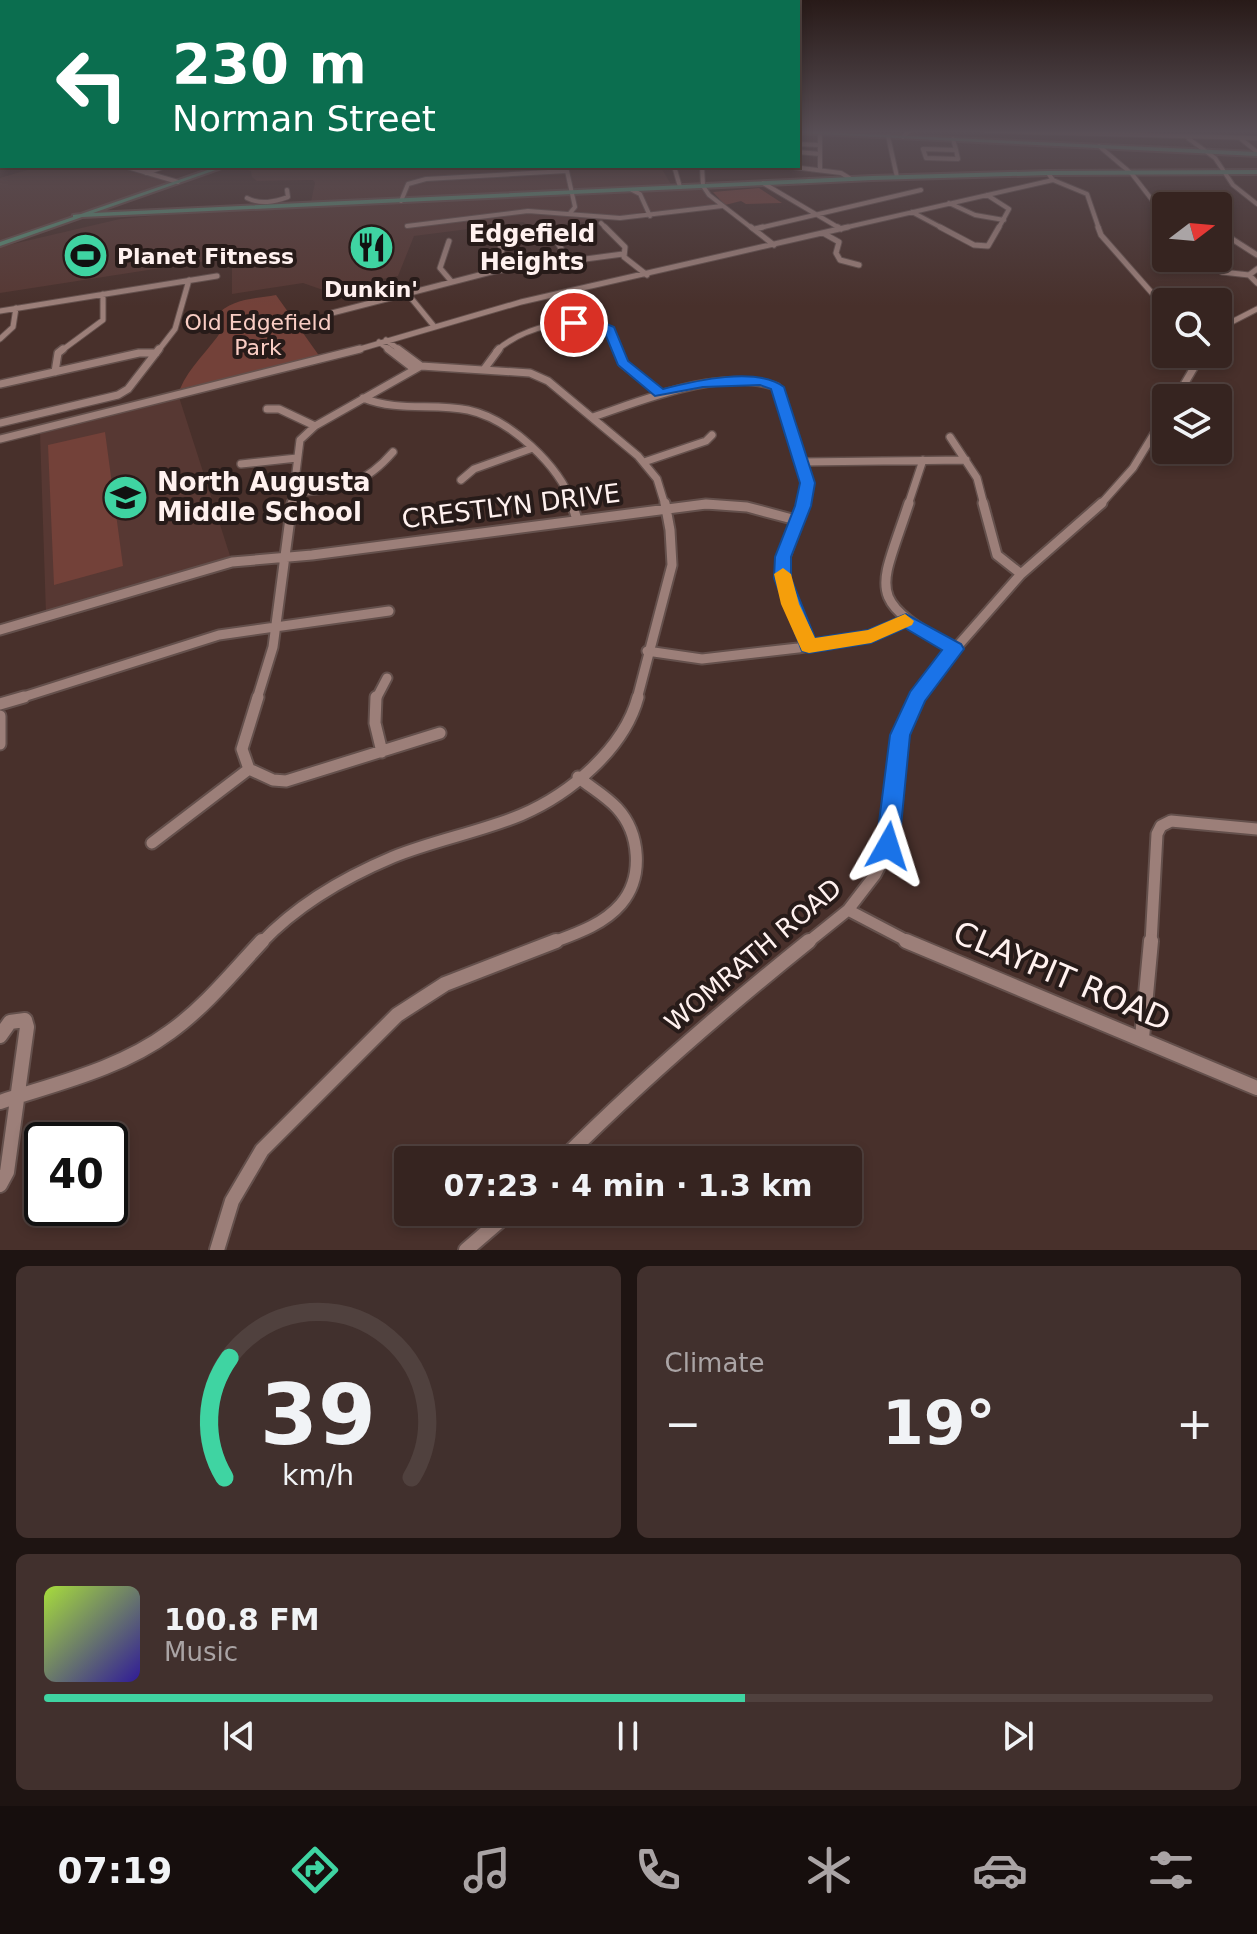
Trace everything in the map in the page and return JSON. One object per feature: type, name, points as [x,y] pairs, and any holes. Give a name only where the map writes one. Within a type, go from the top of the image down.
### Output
[{"type":"main road","points":[[77,217],[105,212],[160,189]]},
{"type":"main road","points":[[77,217],[279,204],[402,202],[629,189]]},
{"type":"main road","points":[[571,192],[663,189]]},
{"type":"main road","points":[[0,244],[93,212],[402,202]]},
{"type":"main road","points":[[0,244],[84,224],[160,213]]},
{"type":"street","points":[[402,202],[406,189]]},
{"type":"street","points":[[706,189],[722,206],[774,245]]},
{"type":"street","points":[[774,189],[841,229]]},
{"type":"street","points":[[0,439],[302,365],[521,302],[1012,189]]},
{"type":"street","points":[[1076,189],[1087,194],[1101,235],[1152,293]]},
{"type":"street","points":[[1238,189],[1257,204]]},
{"type":"street","points":[[247,198],[255,203],[279,204],[288,197],[287,190]]},
{"type":"street","points":[[755,229],[921,190]]},
{"type":"street","points":[[570,213],[575,207],[571,192]]},
{"type":"street","points":[[643,192],[650,216]]},
{"type":"street","points":[[912,212],[980,247],[991,245],[1008,206],[987,195]]},
{"type":"street","points":[[949,203],[975,215],[1004,220]]},
{"type":"street","points":[[407,226],[514,212],[620,218],[722,206]]},
{"type":"street","points":[[601,223],[625,247],[623,254]]},
{"type":"street","points":[[550,230],[568,260]]},
{"type":"street","points":[[823,233],[839,242],[836,253],[840,260],[859,265]]},
{"type":"street","points":[[499,237],[505,269]]},
{"type":"street","points":[[1232,239],[1257,255]]},
{"type":"street","points":[[449,241],[440,265],[443,274],[451,281]]},
{"type":"street","points":[[332,313],[505,269],[623,254]]},
{"type":"street","points":[[623,254],[647,275]]},
{"type":"street","points":[[1249,275],[1257,269]]},
{"type":"street","points":[[1220,272],[1249,275],[1257,283]]},
{"type":"street","points":[[0,311],[217,276]]},
{"type":"street","points":[[0,423],[118,395],[130,387],[175,329],[189,280]]},
{"type":"street","points":[[407,293],[433,325]]},
{"type":"street","points":[[55,372],[58,353],[103,320],[103,294]]},
{"type":"street","points":[[0,339],[13,327],[16,308]]},
{"type":"street","points":[[1232,322],[1257,309]]},
{"type":"street","points":[[485,368],[495,349],[511,339],[571,323],[591,322],[609,329],[622,363],[660,393]]},
{"type":"street","points":[[382,341],[418,367]]},
{"type":"street","points":[[0,384],[139,353],[156,353]]},
{"type":"street","points":[[0,1102],[131,1056],[158,1042],[199,1007],[267,932],[325,890],[407,852],[531,810],[578,777],[618,741],[640,687],[647,651],[668,588],[674,557],[667,509],[660,485],[644,462],[543,377],[523,371],[418,367],[315,426],[301,438],[270,666],[242,742],[242,755],[249,769],[267,779],[286,781],[440,733]]},
{"type":"street","points":[[593,417],[660,393],[703,383],[761,381],[774,384],[780,393],[808,488],[783,557],[783,578],[809,646]]},
{"type":"street","points":[[363,398],[387,408],[459,409],[501,421],[565,487],[577,520]]},
{"type":"street","points":[[267,409],[279,409],[315,426]]},
{"type":"street","points":[[644,462],[706,441],[712,435]]},
{"type":"street","points":[[950,437],[979,484],[994,546],[1002,562],[1021,574]]},
{"type":"street","name":"WOMRATH ROAD","points":[[576,1146],[629,1093],[721,1012],[848,910],[875,875],[885,856],[896,757],[905,722],[917,697],[954,649],[1021,574],[1113,493],[1152,437]]},
{"type":"street","points":[[461,480],[474,469],[530,449]]},
{"type":"street","points":[[293,493],[362,482],[374,475],[393,452]]},
{"type":"street","points":[[241,464],[297,458]]},
{"type":"street","points":[[923,460],[883,584],[890,604],[906,620],[954,649]]},
{"type":"street","points":[[802,462],[966,460]]},
{"type":"street","name":"CRESTLYN DRIVE","points":[[0,630],[232,562],[724,504],[796,520]]},
{"type":"street","points":[[0,704],[185,643],[235,631],[389,611]]},
{"type":"street","points":[[647,651],[702,659],[871,636],[906,620]]},
{"type":"street","points":[[382,752],[372,711],[379,687],[387,678]]},
{"type":"street","points":[[0,716],[0,744]]},
{"type":"street","points":[[152,843],[249,769]]},
{"type":"street","points":[[217,1250],[232,1201],[262,1150],[397,1015],[445,984],[590,928],[621,904],[634,879],[637,861],[634,834],[617,808],[578,777]]},
{"type":"street","points":[[1142,1038],[1148,996],[1157,834],[1161,826],[1171,821],[1257,829]]},
{"type":"street","name":"CLAYPIT ROAD","points":[[848,910],[904,940],[1257,1088]]},
{"type":"street","points":[[0,1036],[9,1022],[18,1018],[25,1020],[24,1053],[15,1096],[7,1172],[0,1185]]},
{"type":"street","points":[[466,1250],[494,1226]]},
{"type":"shaded area","points":[[0,189],[149,189],[0,240]]},
{"type":"shaded area","points":[[314,189],[597,189],[311,202]]},
{"type":"shaded area","points":[[653,189],[702,189],[720,209],[531,227],[523,222],[414,236],[398,276],[323,290],[303,283],[232,294],[232,257],[0,293],[0,247],[120,219],[192,212]]},
{"type":"shaded area","name":"North Augusta Middle School","points":[[179,397],[232,562],[46,614],[40,432]]},
{"type":"green space","points":[[761,189],[782,203],[746,204],[741,201],[725,205],[713,192]]},
{"type":"green space","name":"Old Edgefield Park","points":[[276,295],[320,357],[180,389],[222,330],[215,317],[221,311],[243,300]]},
{"type":"green space","points":[[105,432],[123,566],[54,585],[48,445]]},
{"type":"slow traffic","points":[[783,574],[790,604],[809,646],[871,636],[905,621]]},
{"type":"place","name":"Dunkin'","points":[[371,248]]},
{"type":"place","name":"Planet Fitness","points":[[86,256]]},
{"type":"place","name":"North Augusta Middle School","points":[[126,497]]},
{"type":"district","name":"Edgefield Heights","points":[[532,248]]},
{"type":"route","points":[[574,323],[595,323],[609,329],[622,363],[660,393],[703,383],[761,381],[777,387],[808,483],[803,506],[783,557],[783,578],[790,604],[809,646],[871,636],[906,620],[954,649],[917,697],[900,735],[888,846]]}]
